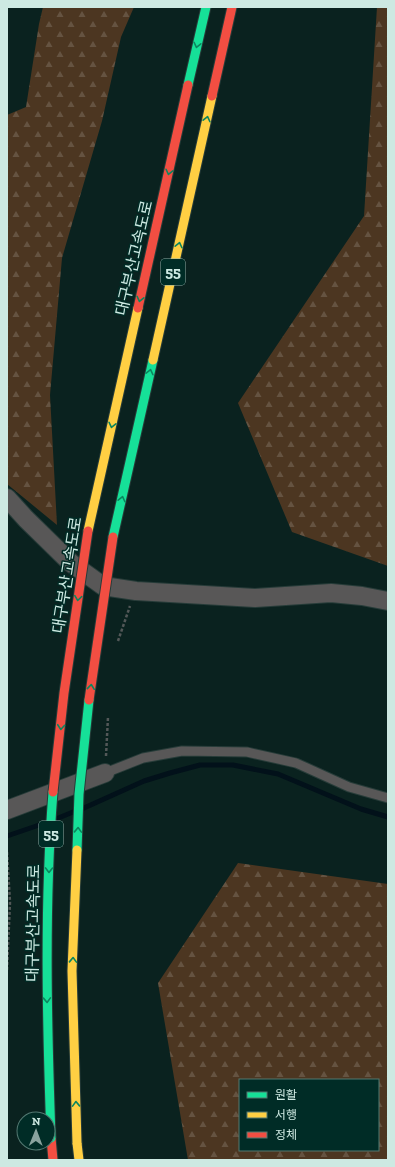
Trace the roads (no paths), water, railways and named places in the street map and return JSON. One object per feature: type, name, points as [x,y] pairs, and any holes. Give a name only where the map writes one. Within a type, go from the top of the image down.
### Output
[{"type":"highway","name":"대구부산고속도로","points":[[53,1160],[46,983],[49,856],[63,698],[88,531],[206,7]]},
{"type":"highway","name":"55","points":[[79,1160],[77,1143],[72,971],[79,794],[91,681],[113,537],[232,7]]},
{"type":"street","points":[[7,498],[71,563],[102,586],[136,591],[254,598],[332,594],[362,596],[388,602]]},
{"type":"street","points":[[7,810],[105,773]]},
{"type":"lane","points":[[105,773],[143,758],[182,751],[247,752],[296,763],[349,787],[388,798]]},
{"type":"waterway","points":[[84,808],[144,781],[170,773],[200,765],[233,765],[278,774],[361,809],[388,817]]},
{"type":"waterway","points":[[56,819],[73,812]]},
{"type":"waterway","points":[[7,836],[45,823]]}]
